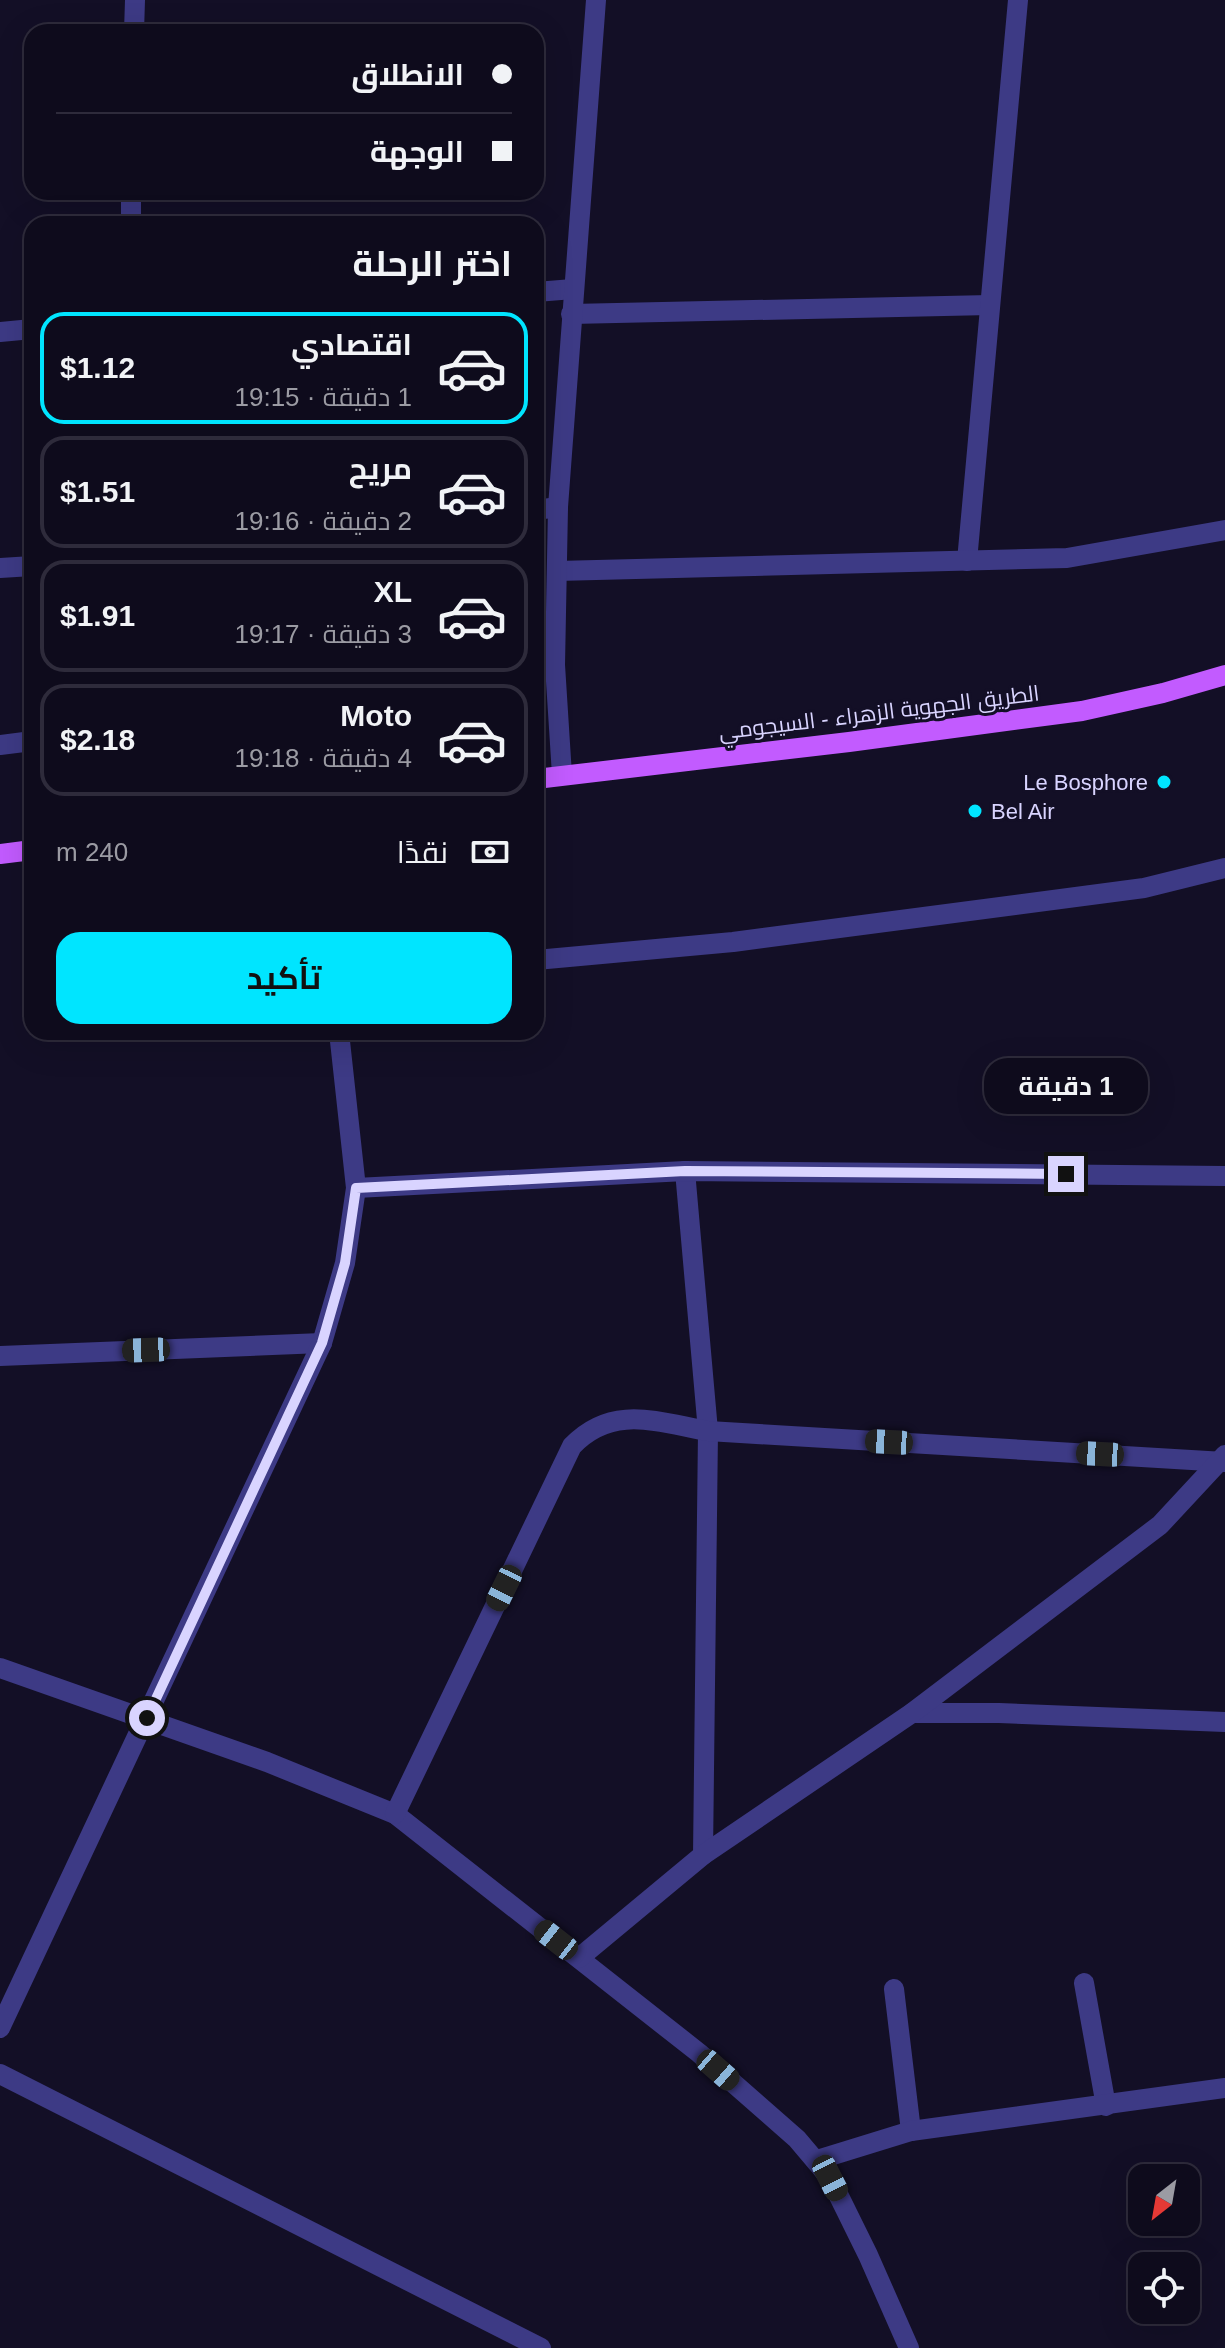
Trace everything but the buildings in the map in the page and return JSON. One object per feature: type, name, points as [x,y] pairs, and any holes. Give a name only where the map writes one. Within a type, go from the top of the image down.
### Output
[{"type":"main road","name":"الطريق الجهوية الزهراء - السيجومي","points":[[544,778],[1082,711],[1225,675]]},
{"type":"main road","points":[[0,854],[24,851]]},
{"type":"street","points":[[134,24],[135,0]]},
{"type":"street","points":[[562,775],[546,666],[557,571],[558,507],[571,314],[596,0]]},
{"type":"street","points":[[967,561],[1018,0]]},
{"type":"street","points":[[544,291],[573,289]]},
{"type":"street","points":[[571,314],[990,305]]},
{"type":"street","points":[[0,332],[24,330]]},
{"type":"street","points":[[544,509],[558,507]]},
{"type":"street","points":[[557,571],[1067,558],[1225,530]]},
{"type":"street","points":[[0,568],[24,566]]},
{"type":"street","points":[[0,745],[24,742]]},
{"type":"street","points":[[544,959],[733,942],[1128,891],[1225,868]]},
{"type":"street","points":[[0,2028],[322,1343],[345,1263],[356,1188],[340,1040]]},
{"type":"street","points":[[356,1188],[685,1171],[1225,1176]]},
{"type":"street","points":[[685,1171],[708,1431],[703,1855]]},
{"type":"street","points":[[0,1356],[322,1343]]},
{"type":"street","points":[[395,1814],[572,1446],[586,1431],[600,1424],[629,1417],[708,1431],[1223,1459]]},
{"type":"street","points":[[579,1958],[703,1855],[912,1713],[1160,1525],[1223,1459]]},
{"type":"street","points":[[0,1668],[267,1762],[395,1814],[699,2053],[817,2160],[830,2178],[857,2231],[909,2348]]},
{"type":"street","points":[[912,1713],[999,1713],[1225,1722]]},
{"type":"street","points":[[1084,1983],[1106,2106]]},
{"type":"street","points":[[894,1989],[911,2131]]},
{"type":"street","points":[[0,2074],[541,2348]]},
{"type":"street","points":[[817,2160],[911,2131],[1225,2088]]},
{"type":"place","name":"Le Bosphore","points":[[1164,782]]},
{"type":"place","name":"Bel Air","points":[[975,811]]},
{"type":"route","points":[[147,1718],[322,1343],[345,1263],[356,1188],[685,1171],[1066,1174]]}]
